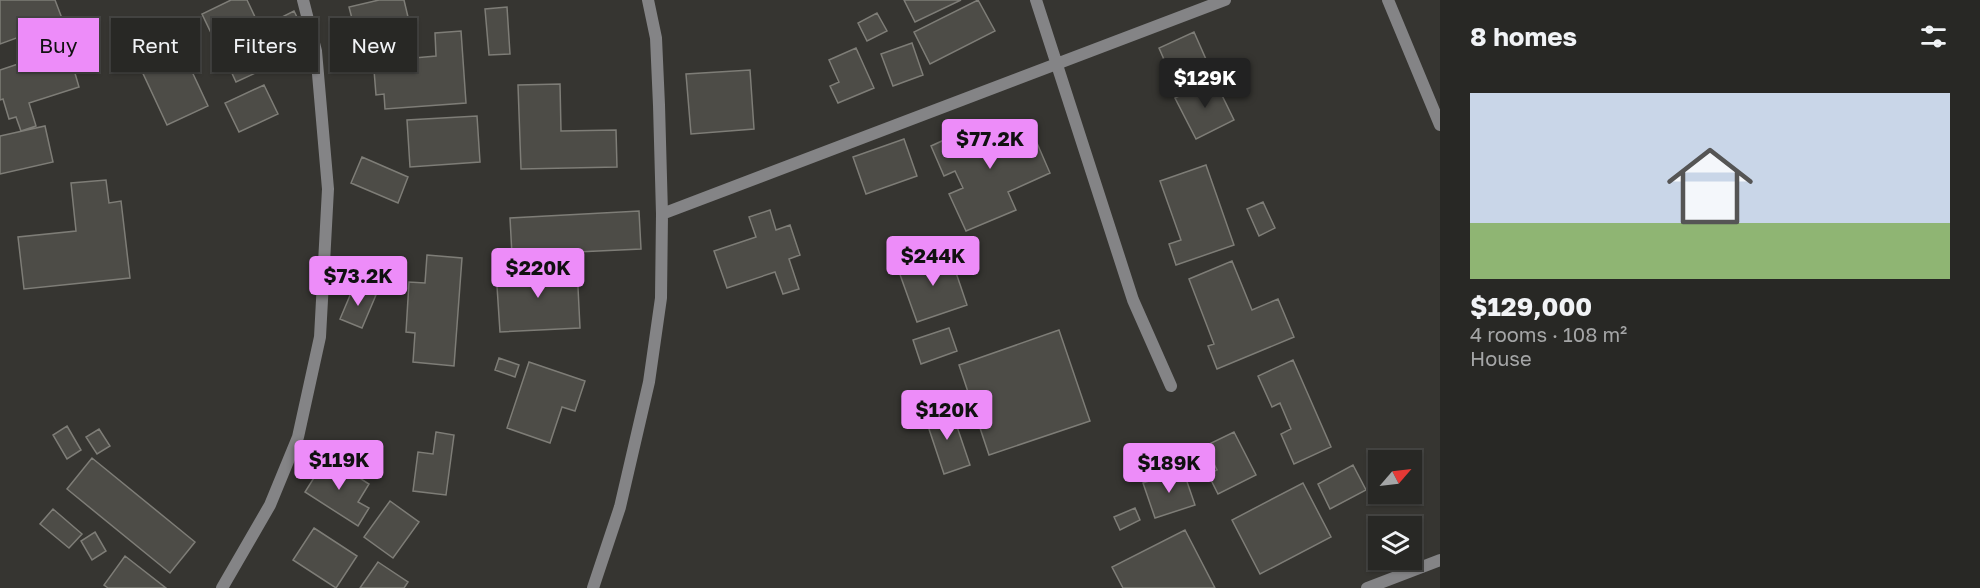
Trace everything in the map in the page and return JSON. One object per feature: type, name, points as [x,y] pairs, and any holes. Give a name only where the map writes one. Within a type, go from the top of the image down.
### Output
[{"type":"street","points":[[222,588],[270,505],[298,437],[320,338],[328,189],[316,51],[303,0]]},
{"type":"street","points":[[593,588],[620,507],[649,382],[661,298],[662,214],[656,38],[648,0]]},
{"type":"street","points":[[1036,0],[1133,300],[1171,386]]},
{"type":"street","points":[[662,214],[1225,0]]},
{"type":"street","points":[[1388,0],[1440,125]]},
{"type":"street","points":[[1367,588],[1440,560]]},
{"type":"building","points":[[0,0],[55,0],[62,18],[18,18],[18,37],[0,44]]},
{"type":"building","points":[[231,0],[247,0],[255,17],[212,18],[212,35],[202,14]]},
{"type":"building","points":[[379,0],[404,0],[408,17],[352,18],[349,7]]},
{"type":"building","points":[[904,0],[961,0],[915,22]]},
{"type":"building","points":[[978,0],[995,31],[930,64],[914,32]]},
{"type":"building","points":[[507,7],[510,54],[489,55],[485,9]]},
{"type":"building","points":[[294,11],[297,18],[280,18]]},
{"type":"building","points":[[877,13],[887,31],[867,41],[858,23]]},
{"type":"building","points":[[461,31],[466,103],[385,109],[384,94],[376,95],[374,72],[417,72],[417,58],[436,56],[435,33]]},
{"type":"building","points":[[1194,32],[1212,73],[1177,89],[1159,48]]},
{"type":"building","points":[[912,43],[923,75],[893,86],[881,54]]},
{"type":"building","points":[[856,48],[874,88],[838,103],[830,86],[839,82],[829,60]]},
{"type":"building","points":[[18,64],[18,72],[75,72],[79,87],[29,103],[36,126],[21,131],[16,117],[9,119],[3,99],[0,100],[0,70]]},
{"type":"building","points":[[750,70],[754,129],[691,134],[686,74]]},
{"type":"building","points":[[142,72],[192,72],[208,106],[167,125]]},
{"type":"building","points":[[231,72],[258,72],[236,82]]},
{"type":"building","points":[[1214,79],[1234,120],[1196,139],[1175,98]]},
{"type":"building","points":[[560,84],[561,131],[616,130],[617,167],[521,169],[518,85]]},
{"type":"building","points":[[264,85],[278,114],[239,132],[225,103]]},
{"type":"building","points":[[477,116],[480,162],[410,167],[407,120]]},
{"type":"building","points":[[1027,120],[1050,173],[1008,192],[1016,210],[966,231],[949,194],[963,188],[955,171],[944,176],[931,146],[979,124],[985,139]]},
{"type":"building","points":[[45,126],[53,162],[0,174],[0,136]]},
{"type":"building","points":[[904,139],[917,176],[866,194],[853,157]]},
{"type":"building","points":[[362,157],[408,177],[398,203],[351,183]]},
{"type":"building","points":[[1206,165],[1234,245],[1176,265],[1169,244],[1181,240],[1160,181]]},
{"type":"building","points":[[106,180],[109,203],[121,201],[130,278],[24,289],[18,237],[76,231],[71,183]]},
{"type":"building","points":[[1263,202],[1275,228],[1259,236],[1247,209]]},
{"type":"building","points":[[770,210],[776,230],[790,225],[800,255],[789,259],[799,289],[783,294],[775,272],[727,288],[714,251],[756,237],[749,217]]},
{"type":"building","points":[[639,211],[641,249],[512,255],[510,218]]},
{"type":"building","points":[[949,252],[967,305],[917,322],[898,269]]},
{"type":"building","points":[[427,255],[462,258],[454,366],[413,362],[415,333],[406,332],[409,282],[425,283]]},
{"type":"building","points":[[1232,261],[1252,310],[1278,299],[1294,337],[1217,369],[1208,346],[1214,344],[1189,279]]},
{"type":"building","points":[[577,267],[580,328],[500,332],[496,271]]},
{"type":"building","points":[[354,286],[376,295],[362,328],[340,319]]},
{"type":"building","points":[[949,328],[957,351],[921,364],[913,340]]},
{"type":"building","points":[[1059,330],[1090,421],[989,455],[959,365]]},
{"type":"building","points":[[499,358],[519,365],[515,377],[495,370]]},
{"type":"building","points":[[1293,360],[1331,447],[1294,464],[1281,434],[1291,429],[1280,403],[1272,407],[1258,376]]},
{"type":"building","points":[[529,362],[585,381],[575,411],[562,407],[550,443],[507,428]]},
{"type":"building","points":[[951,409],[970,465],[944,474],[925,417]]},
{"type":"building","points":[[67,426],[81,450],[67,459],[53,435]]},
{"type":"building","points":[[99,429],[110,446],[97,454],[86,437]]},
{"type":"building","points":[[436,432],[454,435],[446,495],[413,491],[418,452],[433,454]]},
{"type":"building","points":[[1234,432],[1256,475],[1218,494],[1208,474],[1217,470],[1205,446]]},
{"type":"building","points":[[327,457],[369,484],[358,502],[369,508],[358,526],[305,492]]},
{"type":"building","points":[[92,458],[195,542],[170,573],[67,489]]},
{"type":"building","points":[[1353,465],[1366,490],[1330,509],[1318,484]]},
{"type":"building","points":[[1183,470],[1195,505],[1155,518],[1143,483]]},
{"type":"building","points":[[1303,483],[1331,537],[1260,574],[1232,520]]},
{"type":"building","points":[[390,501],[419,522],[393,558],[364,537]]},
{"type":"building","points":[[1135,508],[1140,520],[1120,530],[1114,517]]},
{"type":"building","points":[[53,509],[82,534],[69,548],[40,524]]},
{"type":"building","points":[[314,528],[357,556],[336,588],[293,560]]},
{"type":"building","points":[[1185,530],[1215,588],[1123,588],[1112,567]]},
{"type":"building","points":[[95,532],[106,551],[92,560],[81,541]]},
{"type":"building","points":[[125,556],[166,588],[108,588],[104,585]]},
{"type":"building","points":[[378,562],[408,582],[404,588],[360,588]]}]
